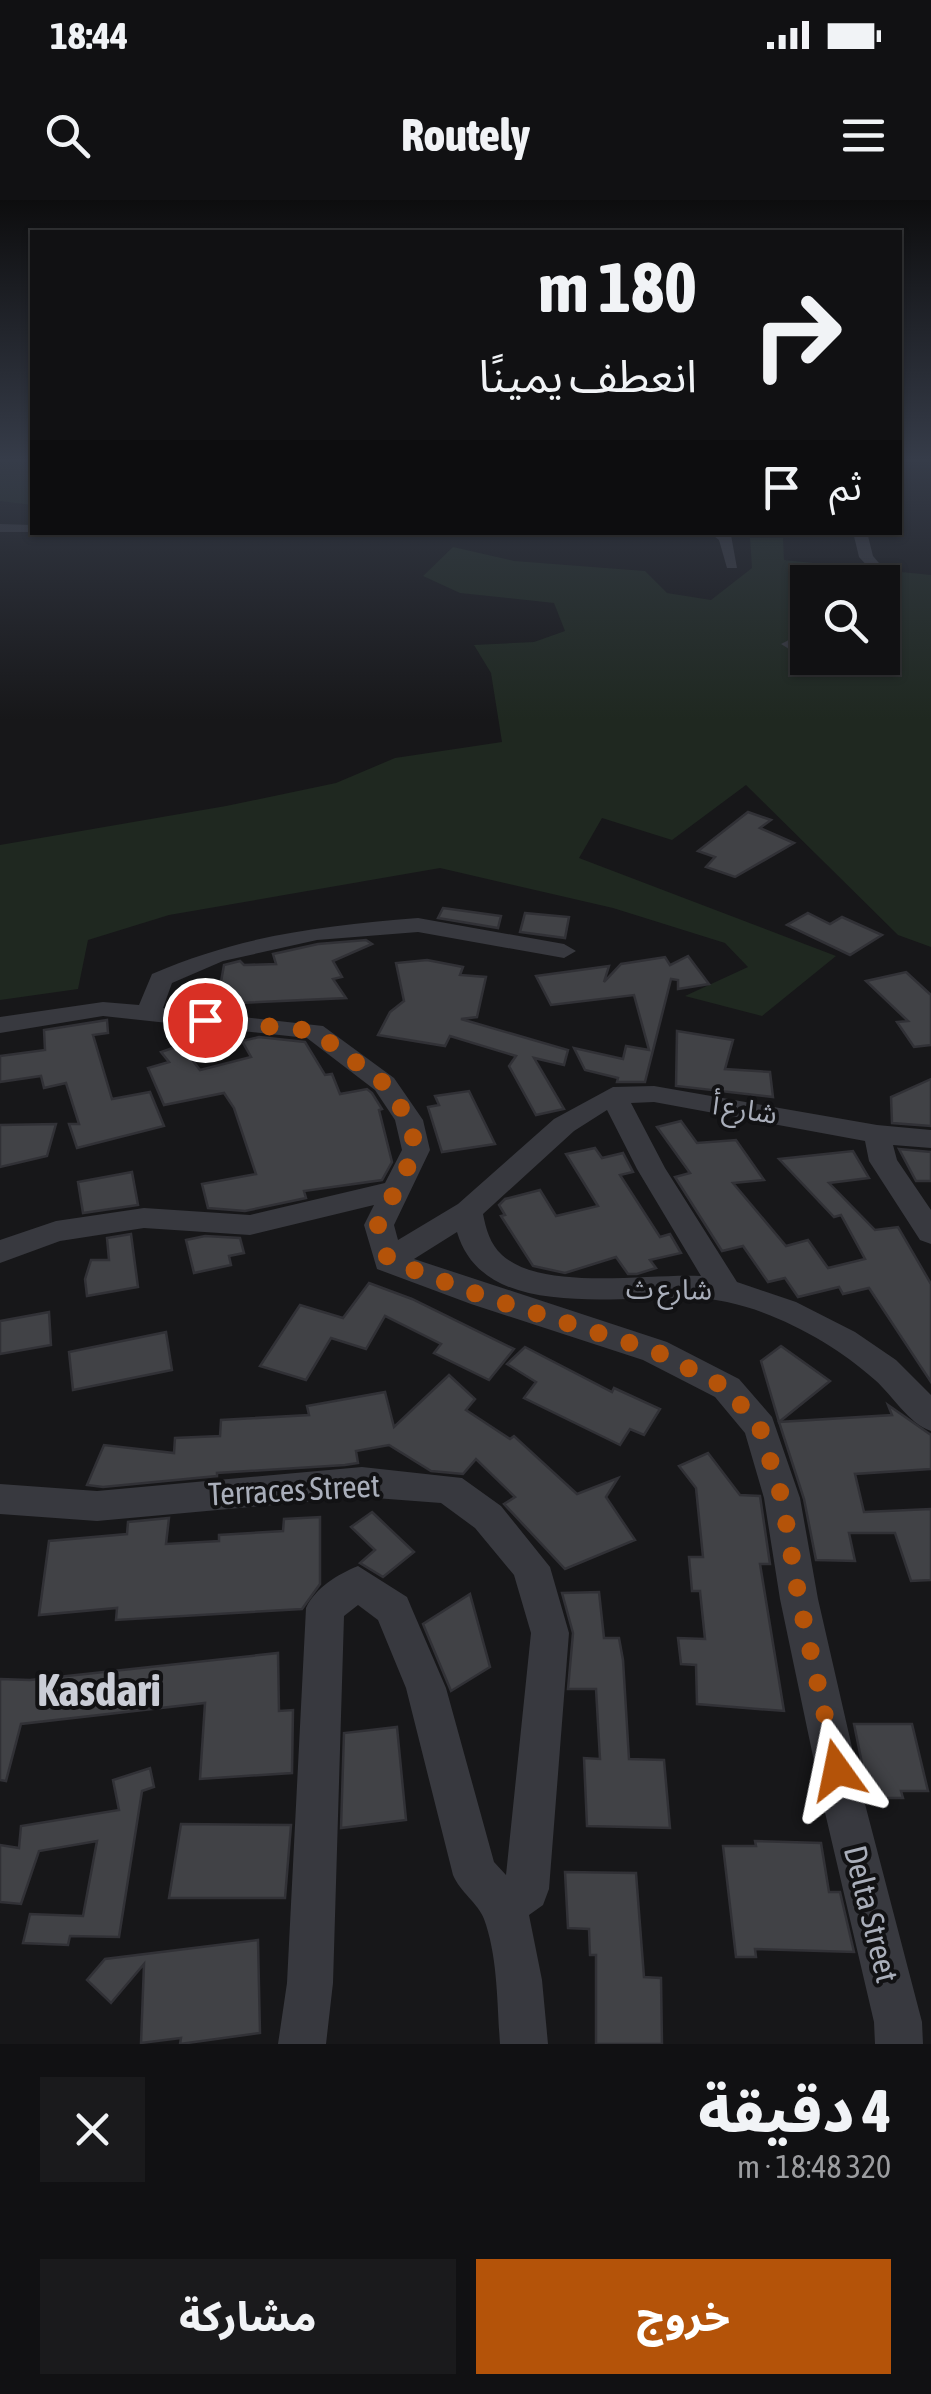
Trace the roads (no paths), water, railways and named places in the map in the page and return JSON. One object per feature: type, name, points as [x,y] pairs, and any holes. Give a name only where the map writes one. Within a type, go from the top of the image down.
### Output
[{"type":"street","points":[[728,548],[732,564]]},
{"type":"street","points":[[149,1012],[161,978],[186,966],[216,955],[317,933],[418,926],[564,951]]},
{"type":"street","points":[[0,1024],[103,1009],[314,1031],[385,1084],[409,1120],[416,1150],[378,1225],[388,1260],[468,1211],[564,1126],[613,1095],[651,1168],[726,1290]]},
{"type":"street","name":"شارع أ","points":[[613,1095],[654,1094],[877,1134],[931,1138]]},
{"type":"street","points":[[877,1134],[883,1162],[931,1234]]},
{"type":"street","points":[[0,1252],[56,1231],[144,1218],[250,1225],[393,1191]]},
{"type":"street","name":"شارع ث","points":[[468,1211],[483,1254],[496,1266],[527,1280],[582,1289],[673,1284],[726,1290],[787,1312],[878,1363],[931,1417]]},
{"type":"street","name":"Delta Street","points":[[388,1260],[482,1296],[655,1351],[727,1388],[760,1428],[782,1498],[799,1599],[898,2022],[899,2044]]},
{"type":"street","name":"Terraces Street","points":[[0,1498],[97,1506],[362,1482],[449,1490],[488,1517],[531,1567],[550,1633],[516,1897]]},
{"type":"street","points":[[303,2042],[310,1983],[326,1608],[358,1583],[394,1609],[426,1688],[475,1874],[516,1897],[524,2044]]},
{"type":"district","name":"Kasdari","points":[[99,1690]]}]
